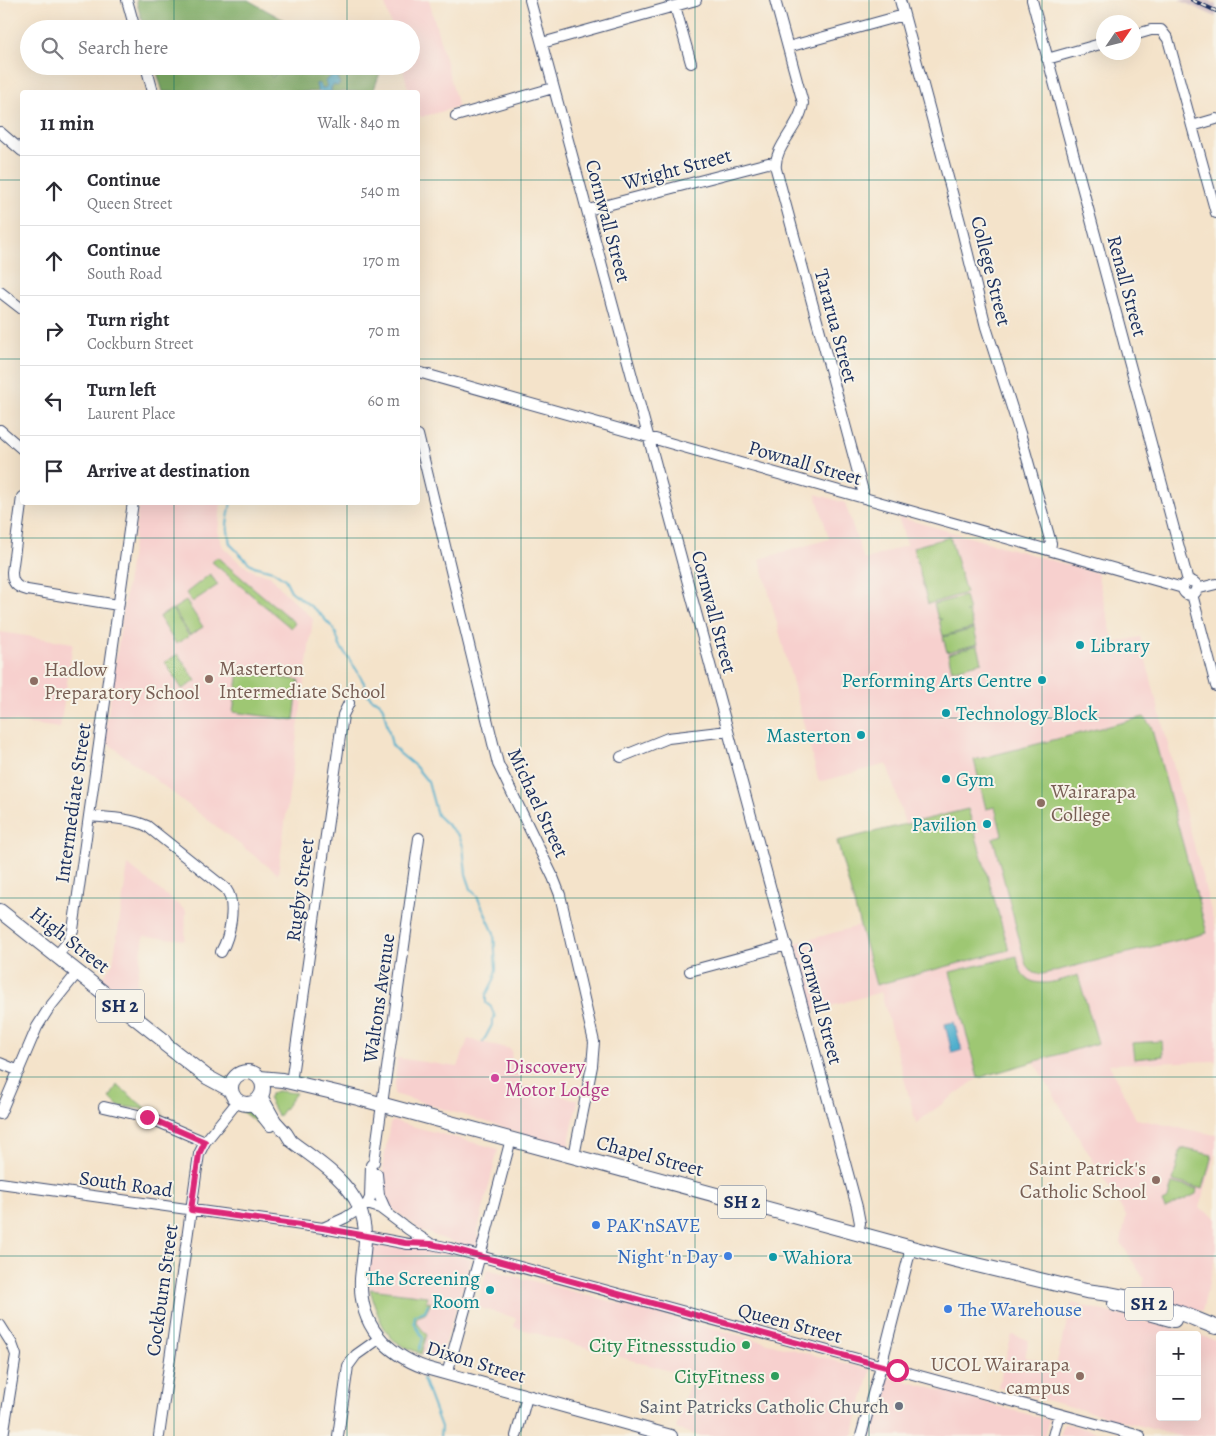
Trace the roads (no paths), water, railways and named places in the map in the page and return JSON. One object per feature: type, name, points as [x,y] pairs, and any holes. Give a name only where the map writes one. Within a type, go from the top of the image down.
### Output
[{"type":"highway","name":"High Street","points":[[0,911],[206,1076],[250,1093]]},
{"type":"highway","name":"High Street","points":[[162,1039],[169,1041],[200,1066],[211,1072],[237,1075]]},
{"type":"highway","name":"SH 2","points":[[237,1075],[248,1072],[255,1074],[250,1093]]},
{"type":"highway","points":[[237,1075],[232,1080],[250,1093]]},
{"type":"highway","name":"Chapel Street","points":[[250,1093],[282,1080],[382,1104],[956,1260],[1086,1291],[1108,1293],[1153,1305],[1181,1313],[1213,1326]]},
{"type":"main road","name":"High Street","points":[[250,1093],[274,1130],[282,1138],[291,1141],[342,1182],[363,1206],[366,1237]]},
{"type":"main road","name":"Dixon Street","points":[[366,1237],[361,1280],[362,1295],[369,1321],[389,1348],[405,1359],[447,1374],[670,1436]]},
{"type":"street","points":[[127,0],[133,20]]},
{"type":"street","name":"Cornwall Street","points":[[530,0],[858,1207],[860,1223],[858,1233]]},
{"type":"street","points":[[542,43],[696,0]]},
{"type":"street","points":[[775,0],[802,96],[802,110],[777,156],[775,164]]},
{"type":"street","name":"College Street","points":[[900,0],[960,222],[986,327],[1020,433],[1051,543],[1050,550]]},
{"type":"street","name":"Renall Street","points":[[1032,0],[1216,686]]},
{"type":"street","points":[[675,6],[691,63]]},
{"type":"street","points":[[788,47],[904,15]]},
{"type":"street","points":[[1141,33],[1161,30],[1168,38],[1216,213]]},
{"type":"street","points":[[1048,58],[1096,45]]},
{"type":"street","points":[[149,75],[153,90]]},
{"type":"street","points":[[456,116],[554,88]]},
{"type":"street","points":[[1192,126],[1216,119]]},
{"type":"street","points":[[0,132],[20,149]]},
{"type":"street","name":"Wright Street","points":[[588,210],[768,163],[775,164]]},
{"type":"street","name":"Tararua Street","points":[[775,164],[863,491],[862,497]]},
{"type":"street","points":[[0,292],[20,307]]},
{"type":"street","name":"Pownall Street","points":[[420,373],[1190,588],[1216,584]]},
{"type":"street","points":[[0,430],[20,447]]},
{"type":"street","name":"Michael Street","points":[[420,443],[498,764],[560,895],[594,1042],[592,1066],[574,1156]]},
{"type":"street","points":[[21,505],[12,572],[12,580],[18,588],[118,605]]},
{"type":"street","name":"Intermediate Street","points":[[57,955],[73,930],[133,505]]},
{"type":"street","name":"Rugby Street","points":[[291,1083],[343,715],[348,703]]},
{"type":"street","points":[[621,757],[668,738],[728,731]]},
{"type":"street","points":[[89,816],[129,820],[147,826],[226,889],[232,905],[228,939],[221,952]]},
{"type":"street","name":"Waltons Avenue","points":[[363,1206],[370,1198],[371,1165],[374,1162],[419,838]]},
{"type":"street","points":[[690,971],[787,945]]},
{"type":"street","points":[[0,1114],[43,1017],[78,972]]},
{"type":"street","points":[[0,1063],[19,1071]]},
{"type":"street","name":"Cockburn Street","points":[[159,1436],[199,1154],[205,1142],[250,1093]]},
{"type":"street","points":[[104,1107],[147,1117],[205,1142]]},
{"type":"street","points":[[447,1374],[511,1139]]},
{"type":"street","name":"Waltons Avenue","points":[[374,1162],[377,1166],[379,1195],[387,1213]]},
{"type":"street","name":"South Road","points":[[0,1184],[323,1228],[366,1237]]},
{"type":"street","points":[[323,1228],[345,1218],[363,1206]]},
{"type":"street","name":"Queen Street","points":[[363,1206],[375,1206],[431,1244]]},
{"type":"street","name":"Queen Street","points":[[366,1237],[415,1244],[431,1244],[480,1256],[1140,1436]]},
{"type":"street","points":[[861,1436],[911,1248]]},
{"type":"street","points":[[0,1325],[12,1344],[16,1355],[3,1415],[4,1436]]},
{"type":"street","points":[[338,1436],[348,1366],[356,1355],[380,1338]]},
{"type":"street","points":[[516,1436],[527,1397]]},
{"type":"street","points":[[1052,1436],[1059,1414]]},
{"type":"water","points":[[336,75],[340,84],[331,87],[331,90],[318,90],[316,84],[318,83],[322,88],[325,88],[327,86],[325,81]]},
{"type":"water","points":[[954,1022],[962,1050],[952,1053],[945,1024]]},
{"type":"waterway","points":[[230,505],[227,524],[230,544],[254,566],[273,571],[285,579],[291,591],[318,612],[332,627],[340,646],[364,683],[367,693],[372,699],[379,702],[383,708],[392,745],[415,766],[428,782],[437,815],[459,836],[463,846],[466,874],[471,889],[477,896],[494,933],[496,969],[494,980],[486,995],[486,1003],[491,1007],[495,1017],[483,1042]]},
{"type":"waterway","points":[[419,1350],[423,1338],[414,1322],[415,1315],[425,1311],[428,1304]]},
{"type":"waterway","points":[[423,1379],[441,1427],[440,1436]]},
{"type":"railway","points":[[1192,0],[1216,11]]},
{"type":"place","name":"Library","points":[[1080,645]]},
{"type":"place","name":"Masterton Intermediate School","points":[[209,679]]},
{"type":"place","name":"Performing Arts Centre","points":[[1042,680]]},
{"type":"place","name":"Hadlow Preparatory School","points":[[34,681]]},
{"type":"place","name":"Technology Block","points":[[946,713]]},
{"type":"place","name":"Masterton","points":[[861,735]]},
{"type":"place","name":"Gym","points":[[946,779]]},
{"type":"place","name":"Wairarapa College","points":[[1041,803]]},
{"type":"place","name":"Pavilion","points":[[987,824]]},
{"type":"place","name":"Discovery Motor Lodge","points":[[495,1078]]},
{"type":"place","name":"Saint Patrick's Catholic School","points":[[1156,1180]]},
{"type":"place","name":"PAK'nSAVE","points":[[596,1225]]},
{"type":"place","name":"Night 'n Day","points":[[728,1256]]},
{"type":"place","name":"Wahiora","points":[[773,1257]]},
{"type":"place","name":"The Screening Room","points":[[490,1290]]},
{"type":"place","name":"The Warehouse","points":[[948,1309]]},
{"type":"place","name":"City Fitnessstudio","points":[[746,1345]]},
{"type":"place","name":"CityFitness","points":[[775,1376]]},
{"type":"place","name":"UCOL Wairarapa campus","points":[[1080,1376]]},
{"type":"place","name":"Saint Patricks Catholic Church","points":[[899,1406]]}]
